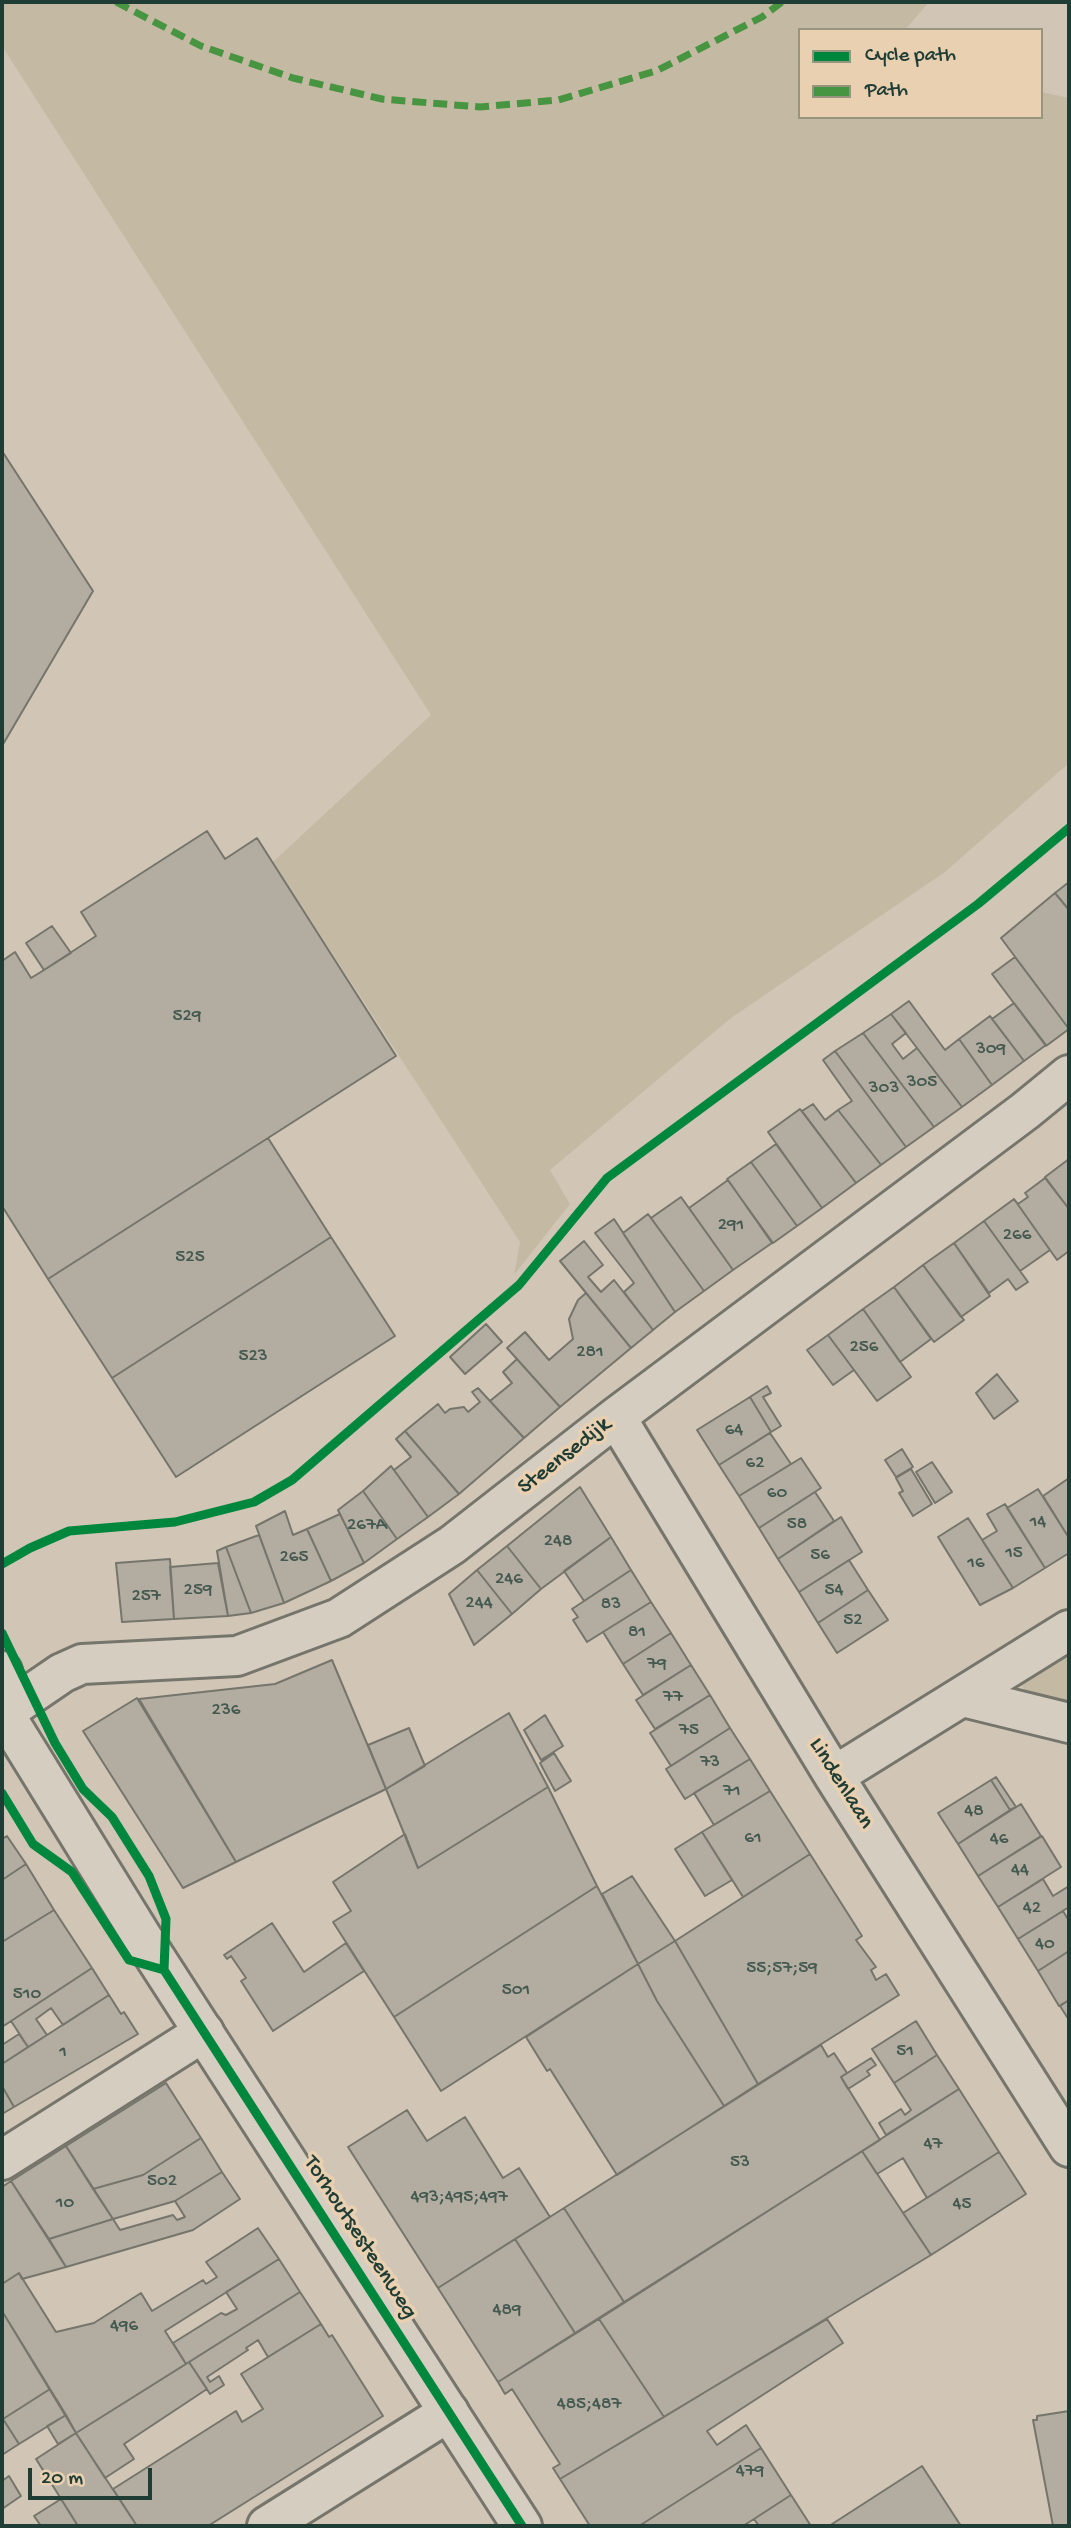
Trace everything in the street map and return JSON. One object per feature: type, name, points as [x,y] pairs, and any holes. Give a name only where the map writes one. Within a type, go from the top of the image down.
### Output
[{"type":"street","name":"Steensedijk","points":[[3,1712],[82,1664],[237,1656],[339,1618],[452,1545],[616,1417],[1025,1111],[1069,1075]]},
{"type":"street","name":"Lindenlaan","points":[[616,1417],[834,1776],[1069,2147]]},
{"type":"street","points":[[834,1776],[1069,1630]]},
{"type":"street","name":"Torhoutsesteenweg","points":[[2,1671],[3,1712],[142,1937],[522,2526]]},
{"type":"street","points":[[963,1698],[1069,1723]]},
{"type":"street","points":[[2,2160],[204,2032]]},
{"type":"street","points":[[267,2526],[449,2412]]},
{"type":"shaded area","points":[[2,2],[929,2],[907,28],[798,28],[798,119],[1043,119],[1043,92],[1069,98],[1069,763],[945,872],[731,1018],[550,1170],[570,1204],[514,1275],[520,1242],[273,862],[431,715],[2,46]]},
{"type":"shaded area","points":[[1069,1653],[1069,1702],[1026,1691],[1022,1687],[1023,1682]]},
{"type":"building","points":[[2,451],[93,591],[2,746]]},
{"type":"building","points":[[207,831],[225,859],[257,838],[396,1056],[48,1279],[2,1206],[2,961],[15,952],[31,978],[44,970],[96,936],[81,912]]},
{"type":"building","points":[[1069,882],[1069,910],[1055,893]]},
{"type":"building","points":[[1055,893],[1069,910],[1069,1029],[1001,938]]},
{"type":"building","points":[[52,926],[71,953],[44,970],[26,943]]},
{"type":"building","points":[[1015,957],[1069,1029],[1046,1046],[992,974]]},
{"type":"building","points":[[909,1001],[945,1050],[959,1039],[992,1085],[962,1107],[891,1014]]},
{"type":"building","points":[[1014,1003],[1046,1045],[1024,1061],[992,1019]]},
{"type":"building","points":[[891,1014],[906,1033],[892,1044],[903,1059],[917,1048],[962,1107],[934,1127],[863,1033]]},
{"type":"building","points":[[990,1016],[1024,1061],[992,1085],[959,1039]]},
{"type":"building","points":[[863,1033],[934,1127],[906,1147],[835,1051]]},
{"type":"building","points":[[835,1051],[906,1147],[881,1165],[838,1110],[852,1101],[823,1060]]},
{"type":"building","points":[[813,1104],[825,1120],[838,1110],[881,1165],[856,1183],[802,1111]]},
{"type":"building","points":[[800,1109],[856,1183],[822,1208],[768,1132]]},
{"type":"building","points":[[268,1138],[331,1237],[112,1378],[48,1279]]},
{"type":"building","points":[[776,1144],[822,1208],[797,1226],[751,1162]]},
{"type":"building","points":[[1069,1159],[1069,1209],[1045,1177]]},
{"type":"building","points":[[751,1162],[797,1226],[773,1243],[727,1179]]},
{"type":"building","points":[[1045,1178],[1069,1209],[1069,1251],[1057,1260],[1014,1199],[1018,1204],[1028,1197],[1025,1193]]},
{"type":"building","points":[[728,1180],[772,1243],[733,1270],[689,1208]]},
{"type":"building","points":[[681,1197],[733,1270],[704,1291],[651,1218]]},
{"type":"building","points":[[1014,1199],[1050,1250],[1020,1271],[984,1221]]},
{"type":"building","points":[[648,1214],[704,1291],[675,1312],[623,1233]]},
{"type":"building","points":[[614,1219],[675,1312],[653,1330],[624,1292],[634,1283],[595,1233]]},
{"type":"building","points":[[984,1221],[1028,1282],[1016,1290],[1008,1279],[989,1293],[954,1243]]},
{"type":"building","points":[[331,1237],[395,1336],[176,1477],[112,1378]]},
{"type":"building","points":[[584,1241],[603,1265],[588,1277],[601,1292],[614,1280],[653,1330],[631,1348],[560,1261]]},
{"type":"building","points":[[954,1243],[990,1296],[961,1317],[923,1265]]},
{"type":"building","points":[[923,1265],[964,1320],[934,1342],[894,1287]]},
{"type":"building","points":[[894,1287],[931,1339],[900,1362],[863,1309]]},
{"type":"building","points":[[586,1293],[631,1348],[560,1407],[507,1348],[525,1332],[549,1360],[573,1339],[569,1319],[578,1300]]},
{"type":"building","points":[[863,1309],[911,1377],[877,1401],[828,1335]]},
{"type":"building","points":[[486,1324],[502,1342],[465,1374],[450,1357]]},
{"type":"building","points":[[828,1335],[854,1370],[833,1385],[807,1350]]},
{"type":"building","points":[[517,1359],[560,1407],[524,1438],[490,1401],[512,1383],[503,1372]]},
{"type":"building","points":[[997,1374],[1018,1401],[994,1419],[976,1393]]},
{"type":"building","points":[[767,1386],[771,1393],[763,1397],[781,1426],[771,1432],[750,1397]]},
{"type":"building","points":[[478,1388],[524,1438],[459,1494],[405,1431],[438,1404],[445,1413],[450,1409],[464,1407],[468,1412],[480,1402],[472,1392]]},
{"type":"building","points":[[750,1397],[771,1432],[719,1465],[697,1430]]},
{"type":"building","points":[[405,1431],[459,1494],[428,1517],[394,1470],[411,1457],[396,1439]]},
{"type":"building","points":[[770,1433],[791,1464],[739,1496],[719,1465]]},
{"type":"building","points":[[902,1449],[913,1467],[896,1477],[885,1460]]},
{"type":"building","points":[[801,1458],[821,1488],[759,1528],[739,1496]]},
{"type":"building","points":[[932,1462],[952,1492],[935,1503],[916,1472]]},
{"type":"building","points":[[391,1466],[428,1517],[397,1539],[363,1491]]},
{"type":"building","points":[[911,1469],[932,1504],[913,1516],[899,1493],[903,1491],[896,1478]]},
{"type":"building","points":[[1069,1478],[1069,1538],[1043,1496]]},
{"type":"building","points":[[580,1487],[611,1537],[541,1589],[507,1546]]},
{"type":"building","points":[[1038,1489],[1069,1538],[1069,1553],[1045,1568],[1007,1508]]},
{"type":"building","points":[[363,1491],[397,1539],[364,1563],[338,1510]]},
{"type":"building","points":[[815,1492],[834,1521],[778,1559],[759,1528]]},
{"type":"building","points":[[1005,1504],[1045,1568],[1013,1588],[982,1540],[997,1531],[987,1514]]},
{"type":"building","points":[[285,1511],[293,1535],[307,1529],[331,1581],[284,1603],[256,1526]]},
{"type":"building","points":[[340,1514],[364,1563],[331,1581],[307,1529]]},
{"type":"building","points":[[841,1517],[862,1552],[799,1592],[778,1559]]},
{"type":"building","points":[[968,1518],[1013,1588],[980,1605],[938,1537]]},
{"type":"building","points":[[259,1535],[284,1603],[251,1613],[226,1547]]},
{"type":"building","points":[[611,1537],[631,1570],[584,1601],[564,1571]]},
{"type":"building","points":[[507,1546],[541,1589],[512,1614],[477,1570]]},
{"type":"building","points":[[226,1547],[251,1613],[228,1616],[217,1551]]},
{"type":"building","points":[[170,1559],[174,1619],[122,1622],[116,1563]]},
{"type":"building","points":[[849,1560],[868,1590],[818,1623],[799,1592]]},
{"type":"building","points":[[218,1563],[228,1616],[174,1619],[170,1567]]},
{"type":"building","points":[[477,1570],[512,1614],[474,1645],[449,1594]]},
{"type":"building","points":[[631,1570],[651,1602],[587,1642],[573,1620],[578,1617],[572,1609]]},
{"type":"building","points":[[868,1590],[888,1620],[837,1653],[818,1623]]},
{"type":"building","points":[[651,1602],[671,1633],[623,1664],[603,1632]]},
{"type":"building","points":[[671,1633],[691,1665],[643,1695],[623,1664]]},
{"type":"building","points":[[332,1660],[386,1789],[236,1862],[139,1699],[275,1684]]},
{"type":"building","points":[[691,1665],[710,1695],[655,1729],[636,1700]]},
{"type":"building","points":[[710,1695],[730,1728],[671,1766],[650,1733]]},
{"type":"building","points":[[137,1698],[236,1862],[183,1888],[83,1731]]},
{"type":"building","points":[[509,1713],[548,1787],[418,1868],[386,1789]]},
{"type":"building","points":[[545,1715],[563,1746],[541,1760],[524,1730]]},
{"type":"building","points":[[409,1728],[425,1766],[386,1789],[368,1745]]},
{"type":"building","points":[[730,1728],[750,1759],[685,1799],[666,1769]]},
{"type":"building","points":[[554,1753],[571,1781],[555,1791],[540,1763]]},
{"type":"building","points":[[750,1759],[770,1791],[714,1825],[694,1793]]},
{"type":"building","points":[[996,1777],[1016,1807],[1010,1810],[991,1780]]},
{"type":"building","points":[[991,1780],[1010,1810],[958,1844],[938,1813]]},
{"type":"building","points":[[548,1787],[597,1886],[394,2017],[333,1922],[351,1911],[333,1882],[405,1834],[418,1868]]},
{"type":"building","points":[[770,1791],[810,1854],[743,1897],[702,1832]]},
{"type":"building","points":[[1021,1804],[1041,1836],[978,1876],[958,1844]]},
{"type":"building","points":[[702,1832],[732,1880],[705,1896],[675,1849]]},
{"type":"building","points":[[7,1836],[26,1864],[2,1880],[2,1839]]},
{"type":"building","points":[[1042,1836],[1061,1867],[998,1907],[978,1876]]},
{"type":"building","points":[[810,1854],[862,1936],[856,1940],[876,1967],[871,1970],[876,1980],[886,1974],[899,1995],[758,2084],[675,1941]]},
{"type":"building","points":[[26,1864],[54,1910],[2,1942],[2,1880]]},
{"type":"building","points":[[632,1876],[675,1941],[638,1964],[602,1894]]},
{"type":"building","points":[[1043,1879],[1053,1896],[1069,1886],[1069,1907],[1018,1939],[998,1907]]},
{"type":"building","points":[[597,1886],[638,1964],[441,2091],[394,2017]]},
{"type":"building","points":[[54,1910],[92,1968],[2,2027],[2,1942]]},
{"type":"building","points":[[1063,1911],[1069,1921],[1069,1951],[1038,1971],[1018,1939]]},
{"type":"building","points":[[272,1923],[304,1972],[346,1943],[364,1971],[273,2031],[241,1981],[246,1978],[231,1956],[227,1959],[224,1955]]},
{"type":"building","points":[[675,1941],[758,2084],[724,2106],[657,2001],[638,1964]]},
{"type":"building","points":[[1069,1951],[1069,2000],[1059,2006],[1038,1971]]},
{"type":"building","points":[[638,1964],[657,2001],[724,2106],[617,2175],[550,2069],[547,2071],[526,2037]]},
{"type":"building","points":[[92,1968],[109,1995],[63,2025],[51,2008],[36,2019],[47,2035],[28,2047],[11,2021]]},
{"type":"building","points":[[109,1995],[138,2034],[14,2107],[2,2086],[2,2064]]},
{"type":"building","points":[[1069,2000],[1069,2020],[1060,2006]]},
{"type":"building","points":[[916,2021],[937,2055],[894,2083],[872,2049]]},
{"type":"building","points":[[19,2034],[28,2047],[2,2064],[2,2045]]},
{"type":"building","points":[[821,2045],[828,2057],[834,2053],[847,2073],[841,2077],[880,2140],[624,2302],[564,2208]]},
{"type":"building","points":[[937,2055],[959,2089],[886,2135],[879,2123],[901,2109],[905,2115],[911,2110],[894,2083]]},
{"type":"building","points":[[871,2058],[876,2065],[867,2071],[870,2075],[848,2089],[841,2077]]},
{"type":"building","points":[[166,2083],[201,2138],[143,2175],[93,2189],[66,2146]]},
{"type":"building","points":[[2,2086],[14,2107],[2,2114]]},
{"type":"building","points":[[959,2089],[999,2152],[927,2198],[903,2158],[877,2174],[862,2151]]},
{"type":"building","points":[[407,2110],[427,2141],[465,2117],[503,2178],[519,2168],[550,2217],[438,2288],[348,2147]]},
{"type":"building","points":[[201,2138],[222,2172],[175,2201],[113,2219],[93,2189],[143,2175]]},
{"type":"building","points":[[66,2146],[113,2219],[49,2239],[11,2181]]},
{"type":"building","points":[[862,2151],[931,2255],[664,2417],[599,2319]]},
{"type":"building","points":[[999,2152],[1026,2194],[931,2255],[903,2213]]},
{"type":"building","points":[[222,2172],[240,2199],[193,2230],[66,2267],[49,2239],[113,2219],[120,2230],[173,2215],[177,2220],[185,2217],[175,2201]]},
{"type":"building","points":[[11,2181],[66,2267],[22,2279],[19,2273],[2,2284],[2,2187]]},
{"type":"building","points":[[564,2208],[624,2302],[575,2333],[515,2239]]},
{"type":"building","points":[[258,2228],[279,2259],[165,2331],[186,2364],[76,2433],[2,2311],[2,2284],[19,2273],[56,2332],[94,2323],[141,2293],[152,2311],[203,2280],[206,2284],[217,2277],[206,2262]]},
{"type":"building","points":[[515,2239],[575,2333],[498,2382],[438,2288]]},
{"type":"building","points":[[279,2259],[300,2292],[186,2364],[173,2343],[221,2313],[226,2315],[237,2309],[226,2292]]},
{"type":"building","points":[[300,2292],[321,2324],[268,2357],[258,2340],[246,2348],[248,2350],[207,2377],[210,2382],[219,2376],[224,2385],[210,2394],[189,2362]]},
{"type":"building","points":[[2,2311],[50,2389],[3,2419],[2,2418]]},
{"type":"building","points":[[599,2319],[664,2417],[560,2479],[553,2468],[560,2464],[512,2389],[505,2394],[498,2382]]},
{"type":"building","points":[[827,2319],[843,2343],[707,2431],[717,2445],[746,2425],[761,2448],[639,2526],[590,2526],[560,2479]]},
{"type":"building","points":[[321,2324],[329,2337],[332,2335],[383,2416],[208,2526],[137,2526],[113,2489],[236,2411],[242,2422],[263,2409],[241,2374]]},
{"type":"building","points":[[189,2362],[207,2389],[124,2444],[134,2459],[105,2478],[76,2433]]},
{"type":"building","points":[[50,2389],[66,2415],[19,2444],[3,2419]]},
{"type":"building","points":[[1069,2411],[1069,2526],[1053,2526],[1033,2420],[1037,2420],[1037,2416]]},
{"type":"building","points":[[66,2415],[76,2433],[58,2444],[47,2426]]},
{"type":"building","points":[[2,2420],[19,2444],[2,2455]]},
{"type":"building","points":[[76,2433],[137,2526],[78,2526],[36,2459]]},
{"type":"building","points":[[761,2448],[791,2495],[754,2519],[743,2526],[639,2526]]},
{"type":"building","points":[[922,2466],[961,2526],[829,2526]]},
{"type":"building","points":[[9,2476],[21,2496],[2,2509],[2,2481]]},
{"type":"building","points":[[791,2495],[811,2526],[759,2526],[754,2519]]},
{"type":"building","points":[[61,2499],[78,2526],[41,2526],[34,2516]]},
{"type":"marked path","points":[[116,2],[201,46],[293,78],[382,99],[480,107],[558,100],[656,71],[762,17],[782,2]]},
{"type":"cycle path","points":[[2,1564],[69,1531],[175,1522],[254,1502],[292,1480],[519,1285],[607,1178],[978,904],[1069,828]]},
{"type":"cycle path","points":[[2,1633],[55,1743],[83,1789],[112,1817],[149,1876],[166,1919],[164,1970]]},
{"type":"cycle path","points":[[2,1793],[33,1844],[72,1872],[129,1960],[164,1970]]},
{"type":"cycle path","points":[[164,1970],[522,2526]]}]
